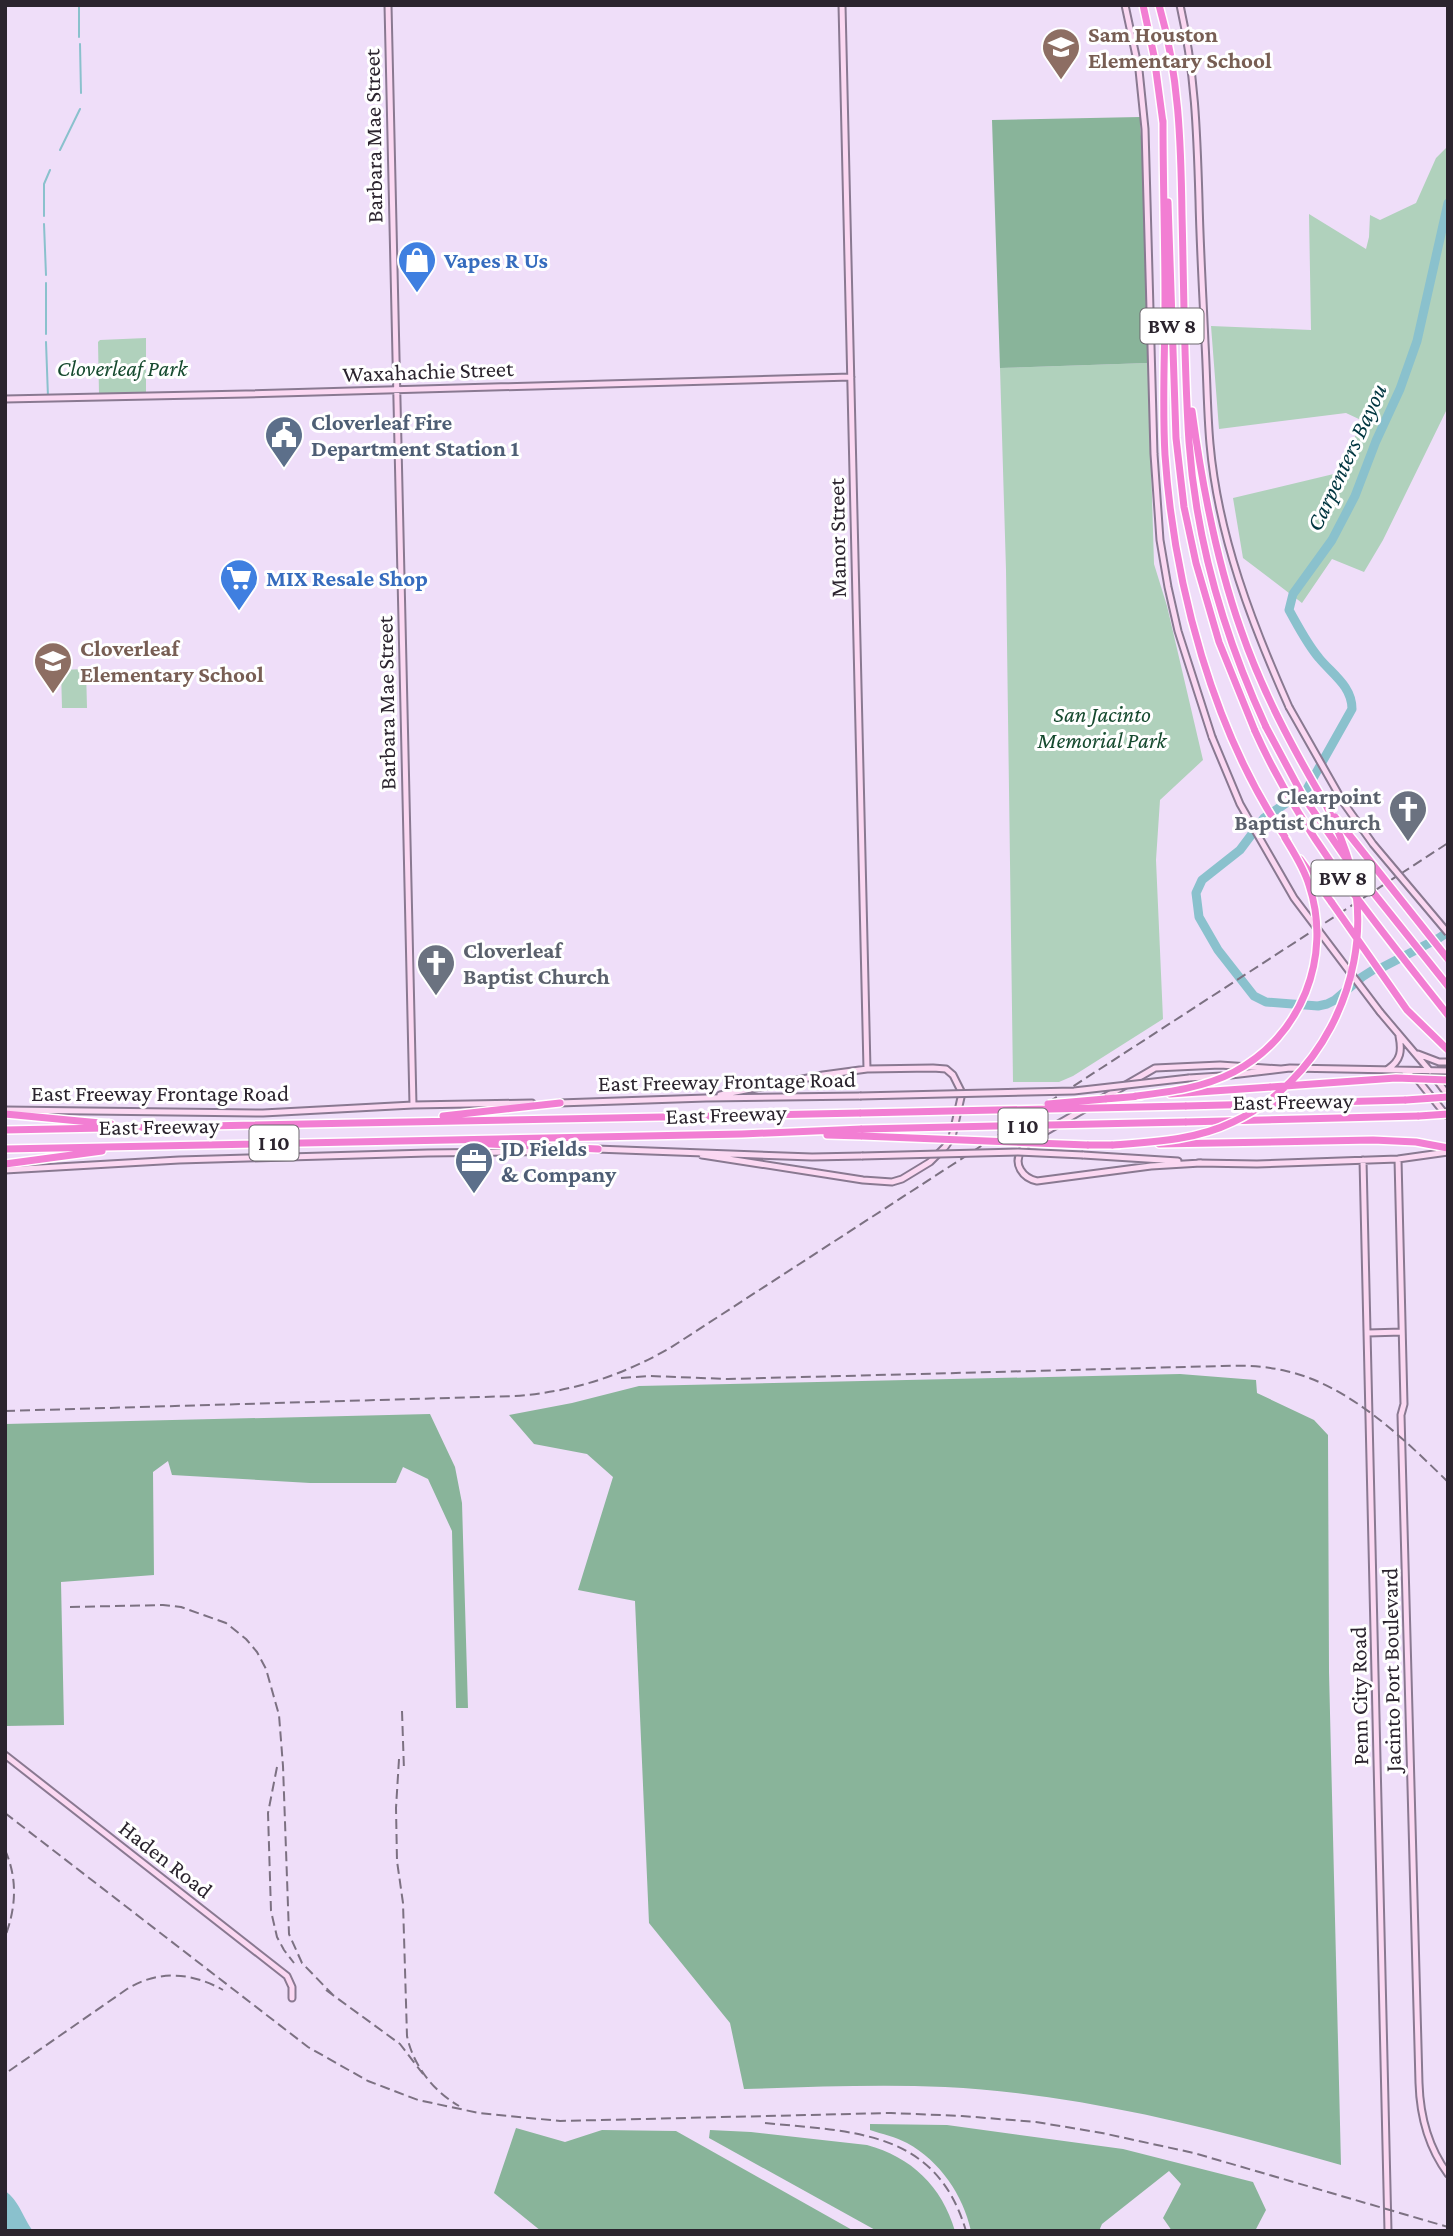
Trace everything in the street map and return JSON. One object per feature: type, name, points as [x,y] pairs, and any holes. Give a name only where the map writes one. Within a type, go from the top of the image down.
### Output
[{"type":"highway","name":"BW 8","points":[[1143,5],[1156,66],[1163,121],[1176,438],[1184,507],[1196,563],[1219,642],[1255,732],[1280,784],[1315,840],[1448,1015]]},
{"type":"highway","name":"BW 8","points":[[1161,5],[1175,78],[1180,129],[1192,473],[1205,544],[1225,624],[1266,727],[1293,778],[1330,836],[1448,986]]},
{"type":"highway","points":[[1136,1096],[1188,1088],[1236,1071],[1268,1047],[1298,1011],[1309,986],[1314,968],[1317,924],[1309,884],[1260,796],[1234,741],[1209,675],[1193,620],[1177,547],[1165,454],[1163,121]]},
{"type":"highway","points":[[1113,1145],[1183,1138],[1233,1122],[1258,1108],[1292,1081],[1328,1034],[1342,1005],[1356,948],[1356,894],[1350,863],[1339,832],[1277,718],[1235,614],[1209,513],[1195,437],[1186,358]]},
{"type":"highway","points":[[1325,803],[1448,959]]},
{"type":"highway","points":[[1285,838],[1401,1001],[1423,1028],[1448,1051]]},
{"type":"highway","points":[[992,1110],[1136,1096],[1385,1079],[1448,1080]]},
{"type":"highway","name":"East Freeway","points":[[5,1130],[1185,1106],[1406,1100],[1448,1096]]},
{"type":"highway","points":[[409,1121],[560,1103]]},
{"type":"highway","points":[[5,1112],[150,1127]]},
{"type":"highway","name":"East Freeway","points":[[5,1149],[862,1132],[1448,1116]]},
{"type":"highway","points":[[862,1132],[1054,1145],[1373,1140],[1416,1142],[1447,1151]]},
{"type":"highway","points":[[414,1140],[598,1149]]},
{"type":"highway","points":[[5,1164],[135,1146]]},
{"type":"main road","name":"Barbara Mae Street","points":[[388,5],[413,1105]]},
{"type":"main road","name":"Manor Street","points":[[842,5],[867,1069]]},
{"type":"main road","name":"BW 8","points":[[1125,5],[1139,70],[1145,129],[1154,454],[1160,540],[1178,631],[1212,737],[1240,804],[1294,898],[1380,1012],[1448,1096]]},
{"type":"main road","name":"BW 8","points":[[1180,5],[1188,41],[1198,133],[1210,446],[1232,557],[1267,658],[1289,708],[1343,802],[1373,844],[1448,933]]},
{"type":"main road","name":"Waxahachie Street","points":[[5,399],[851,377]]},
{"type":"main road","points":[[1387,1071],[1399,1058],[1401,1045],[1398,1033]]},
{"type":"main road","points":[[1415,1052],[1438,1062],[1448,1062]]},
{"type":"main road","points":[[1201,1163],[1151,1166],[1037,1181],[1028,1179],[1022,1173],[1019,1158],[1022,1149],[1035,1137],[1155,1068],[1220,1065],[1281,1069]]},
{"type":"main road","points":[[675,1151],[863,1180],[902,1180],[930,1162],[952,1137],[962,1093],[953,1075],[946,1069],[867,1069],[706,1098]]},
{"type":"main road","name":"East Freeway Frontage Road","points":[[5,1112],[263,1114],[413,1105],[1074,1091],[1281,1069],[1448,1071]]},
{"type":"main road","points":[[1403,1071],[1419,1080],[1448,1116]]},
{"type":"main road","points":[[5,1170],[179,1160],[574,1152],[598,1149],[812,1157],[1018,1152],[1258,1164],[1398,1159],[1447,1151]]},
{"type":"main road","name":"Jacinto Port Boulevard","points":[[1398,1159],[1404,1404],[1401,1415],[1420,2102],[1429,2141],[1448,2174]]},
{"type":"main road","name":"Penn City Road","points":[[1363,1160],[1388,2231]]},
{"type":"main road","points":[[1368,1333],[1402,1332]]},
{"type":"main road","name":"Haden Road","points":[[5,1755],[287,1976],[292,1987],[292,1998]]},
{"type":"green space","points":[[1448,146],[1448,407],[1383,540],[1364,572],[1332,559],[1302,603],[1243,558],[1233,498],[1342,472],[1361,420],[1346,413],[1219,429],[1211,326],[1311,330],[1309,214],[1366,249],[1370,215],[1380,220],[1416,203],[1436,158]]},
{"type":"green space","name":"Cloverleaf Park","points":[[146,338],[146,393],[99,394],[98,342]]},
{"type":"green space","name":"San Jacinto Memorial Park","points":[[1148,363],[1154,564],[1167,606],[1203,760],[1160,800],[1156,860],[1163,1019],[1073,1076],[1059,1082],[1013,1082],[1006,570],[1000,368]]},
{"type":"green space","points":[[86,669],[87,708],[62,708],[61,670]]},
{"type":"shaded area","points":[[1140,117],[1146,235],[1148,363],[1000,368],[992,120]]},
{"type":"shaded area","points":[[1180,1374],[1256,1380],[1257,1393],[1314,1420],[1328,1435],[1329,1672],[1341,2165],[1195,2126],[1046,2097],[920,2086],[744,2089],[730,2023],[649,1923],[635,1601],[578,1590],[613,1477],[587,1454],[534,1444],[509,1415],[639,1386]]},
{"type":"shaded area","points":[[430,1414],[455,1467],[462,1503],[468,1708],[456,1708],[452,1531],[428,1479],[403,1467],[396,1483],[310,1483],[172,1475],[168,1461],[153,1472],[154,1575],[61,1582],[64,1725],[5,1726],[5,1424]]},
{"type":"shaded area","points":[[870,2124],[947,2125],[1123,2149],[1253,2182],[1266,2210],[1255,2231],[1172,2231],[1163,2218],[1181,2184],[1169,2171],[1102,2224],[1099,2231],[971,2231],[956,2192],[940,2169],[907,2143],[870,2130]]},
{"type":"shaded area","points":[[516,2128],[565,2142],[602,2130],[676,2131],[854,2231],[541,2231],[494,2193]]},
{"type":"shaded area","points":[[710,2130],[867,2145],[883,2150],[911,2166],[933,2187],[942,2200],[955,2231],[877,2231],[709,2138]]},
{"type":"shaded area","points":[[5,2191],[17,2204],[33,2231],[5,2231]]},
{"type":"waterway","points":[[79,5],[79,37]]},
{"type":"waterway","points":[[80,44],[81,93]]},
{"type":"waterway","points":[[60,150],[80,109]]},
{"type":"waterway","points":[[44,216],[44,184],[50,170]]},
{"type":"waterway","name":"Carpenters Bayou","points":[[1448,203],[1417,341],[1400,389],[1355,496],[1332,540],[1293,594],[1289,610],[1315,653],[1345,687],[1352,709],[1307,789],[1264,818],[1240,850],[1202,880],[1196,893],[1199,917],[1218,950],[1254,996],[1266,1002],[1318,1006],[1327,1004],[1373,970],[1448,932]]},
{"type":"waterway","points":[[44,224],[46,275]]},
{"type":"waterway","points":[[46,283],[46,334]]},
{"type":"waterway","points":[[46,342],[48,397]]},
{"type":"railway","points":[[5,1411],[515,1396],[556,1391],[633,1367],[670,1348],[1448,843]]},
{"type":"railway","points":[[621,1378],[650,1376],[728,1379],[1262,1367],[1286,1371],[1332,1388],[1394,1431],[1448,1482]]},
{"type":"railway","points":[[70,1607],[181,1607],[226,1623],[257,1652],[266,1669],[279,1715],[289,1934],[302,1963],[333,1995]]},
{"type":"railway","points":[[402,1711],[404,1770]]},
{"type":"railway","points":[[399,1759],[397,1861],[403,1903],[407,2036],[414,2057],[425,2076],[441,2093],[459,2106]]},
{"type":"railway","points":[[277,1767],[268,1813],[271,1911],[277,1937],[294,1963]]},
{"type":"railway","points":[[5,1813],[308,2047],[368,2081],[418,2100],[479,2113],[560,2121],[891,2113],[1036,2122],[1194,2153],[1448,2227]]},
{"type":"railway","points":[[5,1850],[14,1883],[11,1915],[5,1937]]},
{"type":"railway","points":[[9,2071],[139,1983],[163,1976],[175,1976],[199,1980],[223,1990]]},
{"type":"railway","points":[[326,1990],[400,2044],[423,2074]]},
{"type":"railway","points":[[765,2123],[859,2134],[887,2142],[912,2154],[934,2172],[952,2197],[966,2231]]},
{"type":"place","name":"Sam Houston Elementary School","points":[[1061,81]]},
{"type":"place","name":"Vapes R Us","points":[[417,294]]},
{"type":"place","name":"Cloverleaf Fire Department Station 1","points":[[284,469]]},
{"type":"place","name":"MIX Resale Shop","points":[[239,612]]},
{"type":"place","name":"Cloverleaf Elementary School","points":[[53,695]]},
{"type":"place","name":"Clearpoint Baptist Church","points":[[1408,843]]},
{"type":"place","name":"Cloverleaf Baptist Church","points":[[436,997]]},
{"type":"place","name":"JD Fields & Company","points":[[474,1195]]}]
